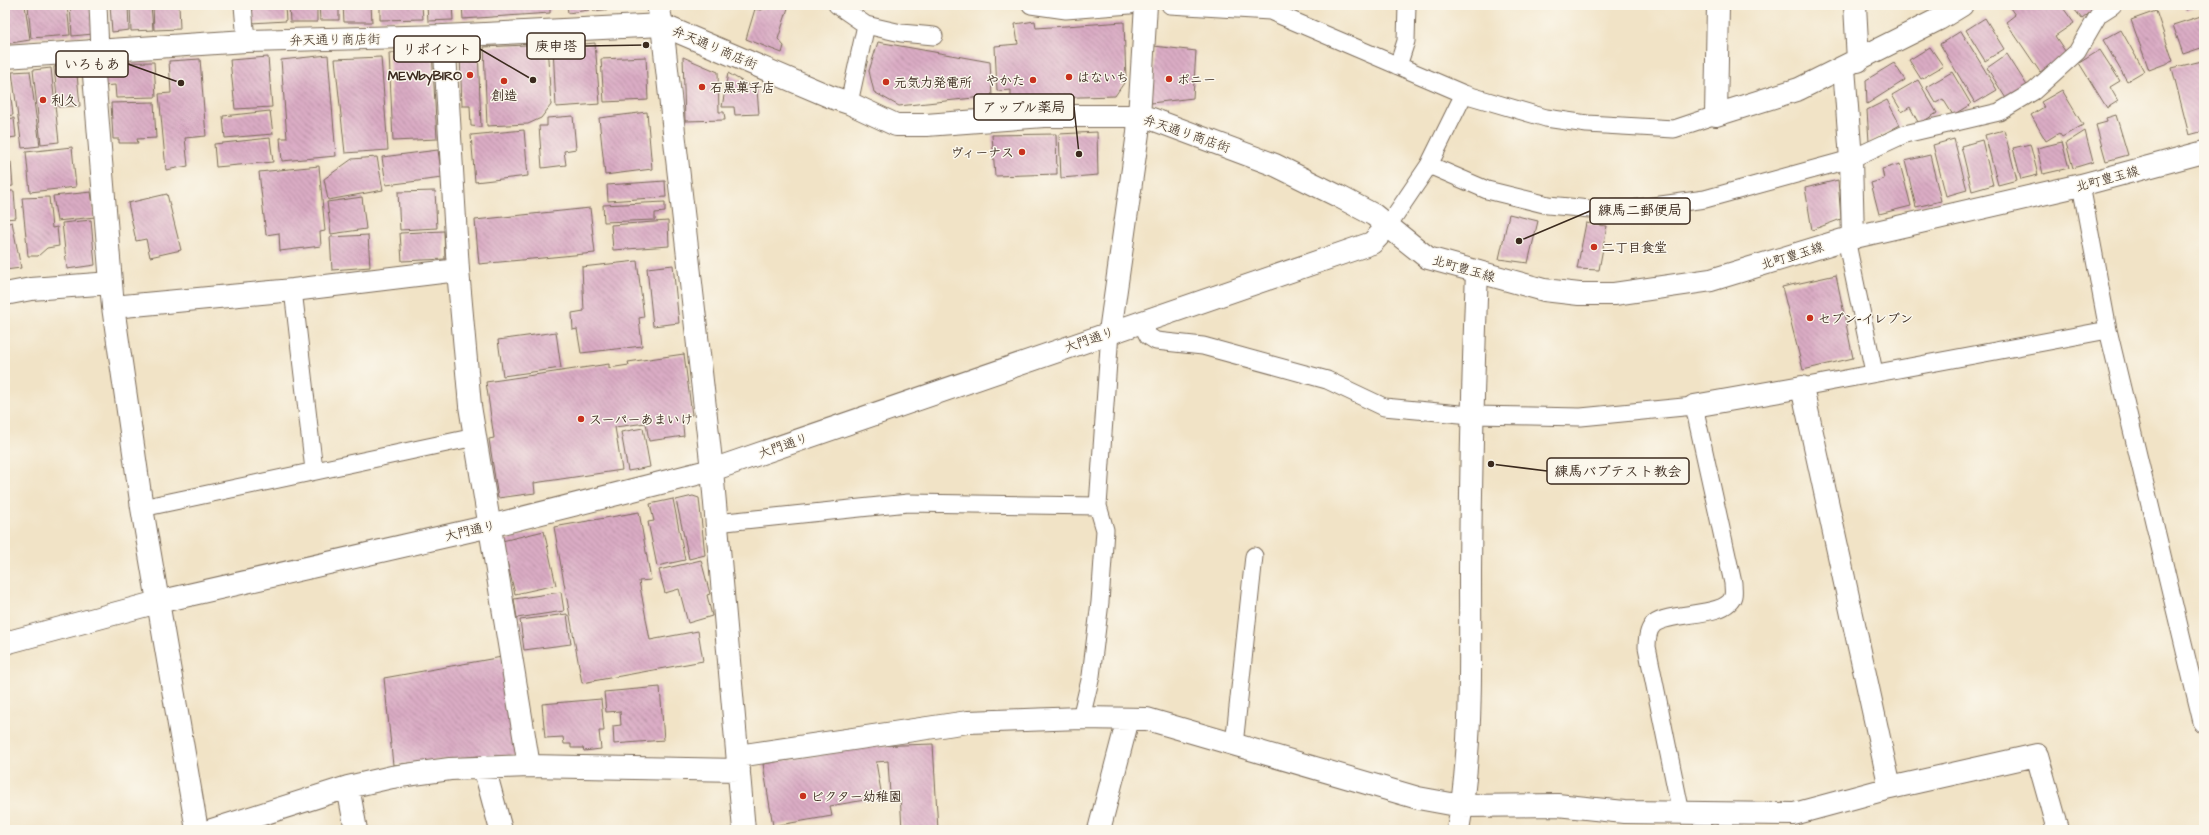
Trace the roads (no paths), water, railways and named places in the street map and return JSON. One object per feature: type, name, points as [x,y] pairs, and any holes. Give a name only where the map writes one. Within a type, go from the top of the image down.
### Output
[{"type":"street","points":[[1110,332],[1140,116],[1146,5]]},
{"type":"street","points":[[1718,5],[1716,115],[1799,89],[1939,19],[1962,5]]},
{"type":"street","points":[[1849,238],[1851,64],[1855,5]]},
{"type":"street","name":"弁天通り商店街","points":[[5,57],[246,41],[444,36],[660,15],[831,97],[849,103],[896,125],[926,125],[1044,116],[1140,116],[1152,118],[1275,165],[1374,215],[1388,227]]},
{"type":"street","points":[[660,15],[712,470],[744,830]]},
{"type":"street","points":[[444,36],[458,270],[470,406],[529,766]]},
{"type":"street","points":[[96,50],[113,307],[142,508],[197,830]]},
{"type":"street","name":"北町豊玉線","points":[[1388,227],[1428,258],[1544,290],[1579,294],[1614,294],[1711,280],[1849,238],[2081,185],[2204,152]]},
{"type":"street","name":"大門通り","points":[[5,643],[158,602],[490,526],[712,470],[1372,242],[1388,227]]},
{"type":"street","points":[[113,307],[293,290],[458,270]]},
{"type":"street","points":[[1458,830],[1462,806],[1470,713],[1471,416],[1477,272]]},
{"type":"street","points":[[5,294],[31,289],[111,283]]},
{"type":"street","points":[[1694,406],[1802,387],[1890,788]]},
{"type":"street","points":[[212,830],[348,787],[450,769],[529,766],[738,763],[968,722],[1081,718],[1147,719],[1418,798],[1462,806],[1557,805],[1624,812],[1794,814],[1890,788],[2037,755],[2058,830]]},
{"type":"street","points":[[1098,830],[1128,719]]},
{"type":"street","points":[[484,768],[501,830]]},
{"type":"street","points":[[348,787],[356,830]]},
{"type":"lane","points":[[96,50],[98,5]]},
{"type":"lane","points":[[243,5],[246,41]]},
{"type":"lane","points":[[837,5],[866,25],[901,33],[934,36]]},
{"type":"lane","points":[[1031,5],[1066,10],[1130,5]]},
{"type":"lane","points":[[1170,5],[1270,11],[1464,94],[1546,118],[1587,124],[1674,128],[1716,115]]},
{"type":"lane","points":[[1398,66],[1406,41],[1407,5]]},
{"type":"lane","points":[[1429,165],[1487,190],[1548,205],[1590,209],[1632,208],[1705,199],[1851,160],[1905,134],[1998,112],[2034,92],[2077,52],[2099,14],[2113,5]]},
{"type":"lane","points":[[849,103],[866,25]]},
{"type":"lane","points":[[1388,227],[1429,165],[1464,94]]},
{"type":"lane","points":[[2081,185],[2108,330],[2202,722],[2204,724]]},
{"type":"lane","points":[[1849,238],[1874,372]]},
{"type":"lane","points":[[293,290],[314,470]]},
{"type":"lane","points":[[1142,322],[1148,336],[1156,341],[1204,346],[1327,380],[1384,407],[1471,416],[1581,417],[1694,406],[1733,583],[1733,596],[1727,605],[1717,609],[1665,619],[1654,625],[1648,635],[1647,647],[1681,813]]},
{"type":"lane","points":[[1802,387],[1874,372],[2108,330]]},
{"type":"lane","points":[[1081,718],[1091,676],[1100,602],[1105,530],[1098,506],[1110,332]]},
{"type":"lane","points":[[142,508],[314,470],[475,437]]},
{"type":"lane","points":[[716,523],[908,503],[1098,506]]},
{"type":"lane","points":[[1234,745],[1254,556]]},
{"type":"place","name":"庚申塔","points":[[646,45]]},
{"type":"place","name":"MEWbyBIRO","points":[[470,75]]},
{"type":"place","name":"はないち","points":[[1069,77]]},
{"type":"place","name":"ポニー","points":[[1169,79]]},
{"type":"place","name":"リポイント","points":[[533,80]]},
{"type":"place","name":"やかた","points":[[1033,80]]},
{"type":"place","name":"創造","points":[[504,81]]},
{"type":"place","name":"元気力発電所","points":[[886,82]]},
{"type":"place","name":"いろもあ","points":[[181,83]]},
{"type":"place","name":"石黒菓子店","points":[[702,87]]},
{"type":"place","name":"利久","points":[[43,100]]},
{"type":"place","name":"ヴィーナス","points":[[1022,152]]},
{"type":"place","name":"アップル薬局","points":[[1079,154]]},
{"type":"place","name":"練馬二郵便局","points":[[1519,241]]},
{"type":"place","name":"二丁目食堂","points":[[1594,247]]},
{"type":"place","name":"セブン-イレブン","points":[[1810,318]]},
{"type":"place","name":"スーパーあまいけ","points":[[581,419]]},
{"type":"place","name":"練馬バプテスト教会","points":[[1491,464]]},
{"type":"place","name":"ビクター幼稚園","points":[[803,796]]}]
